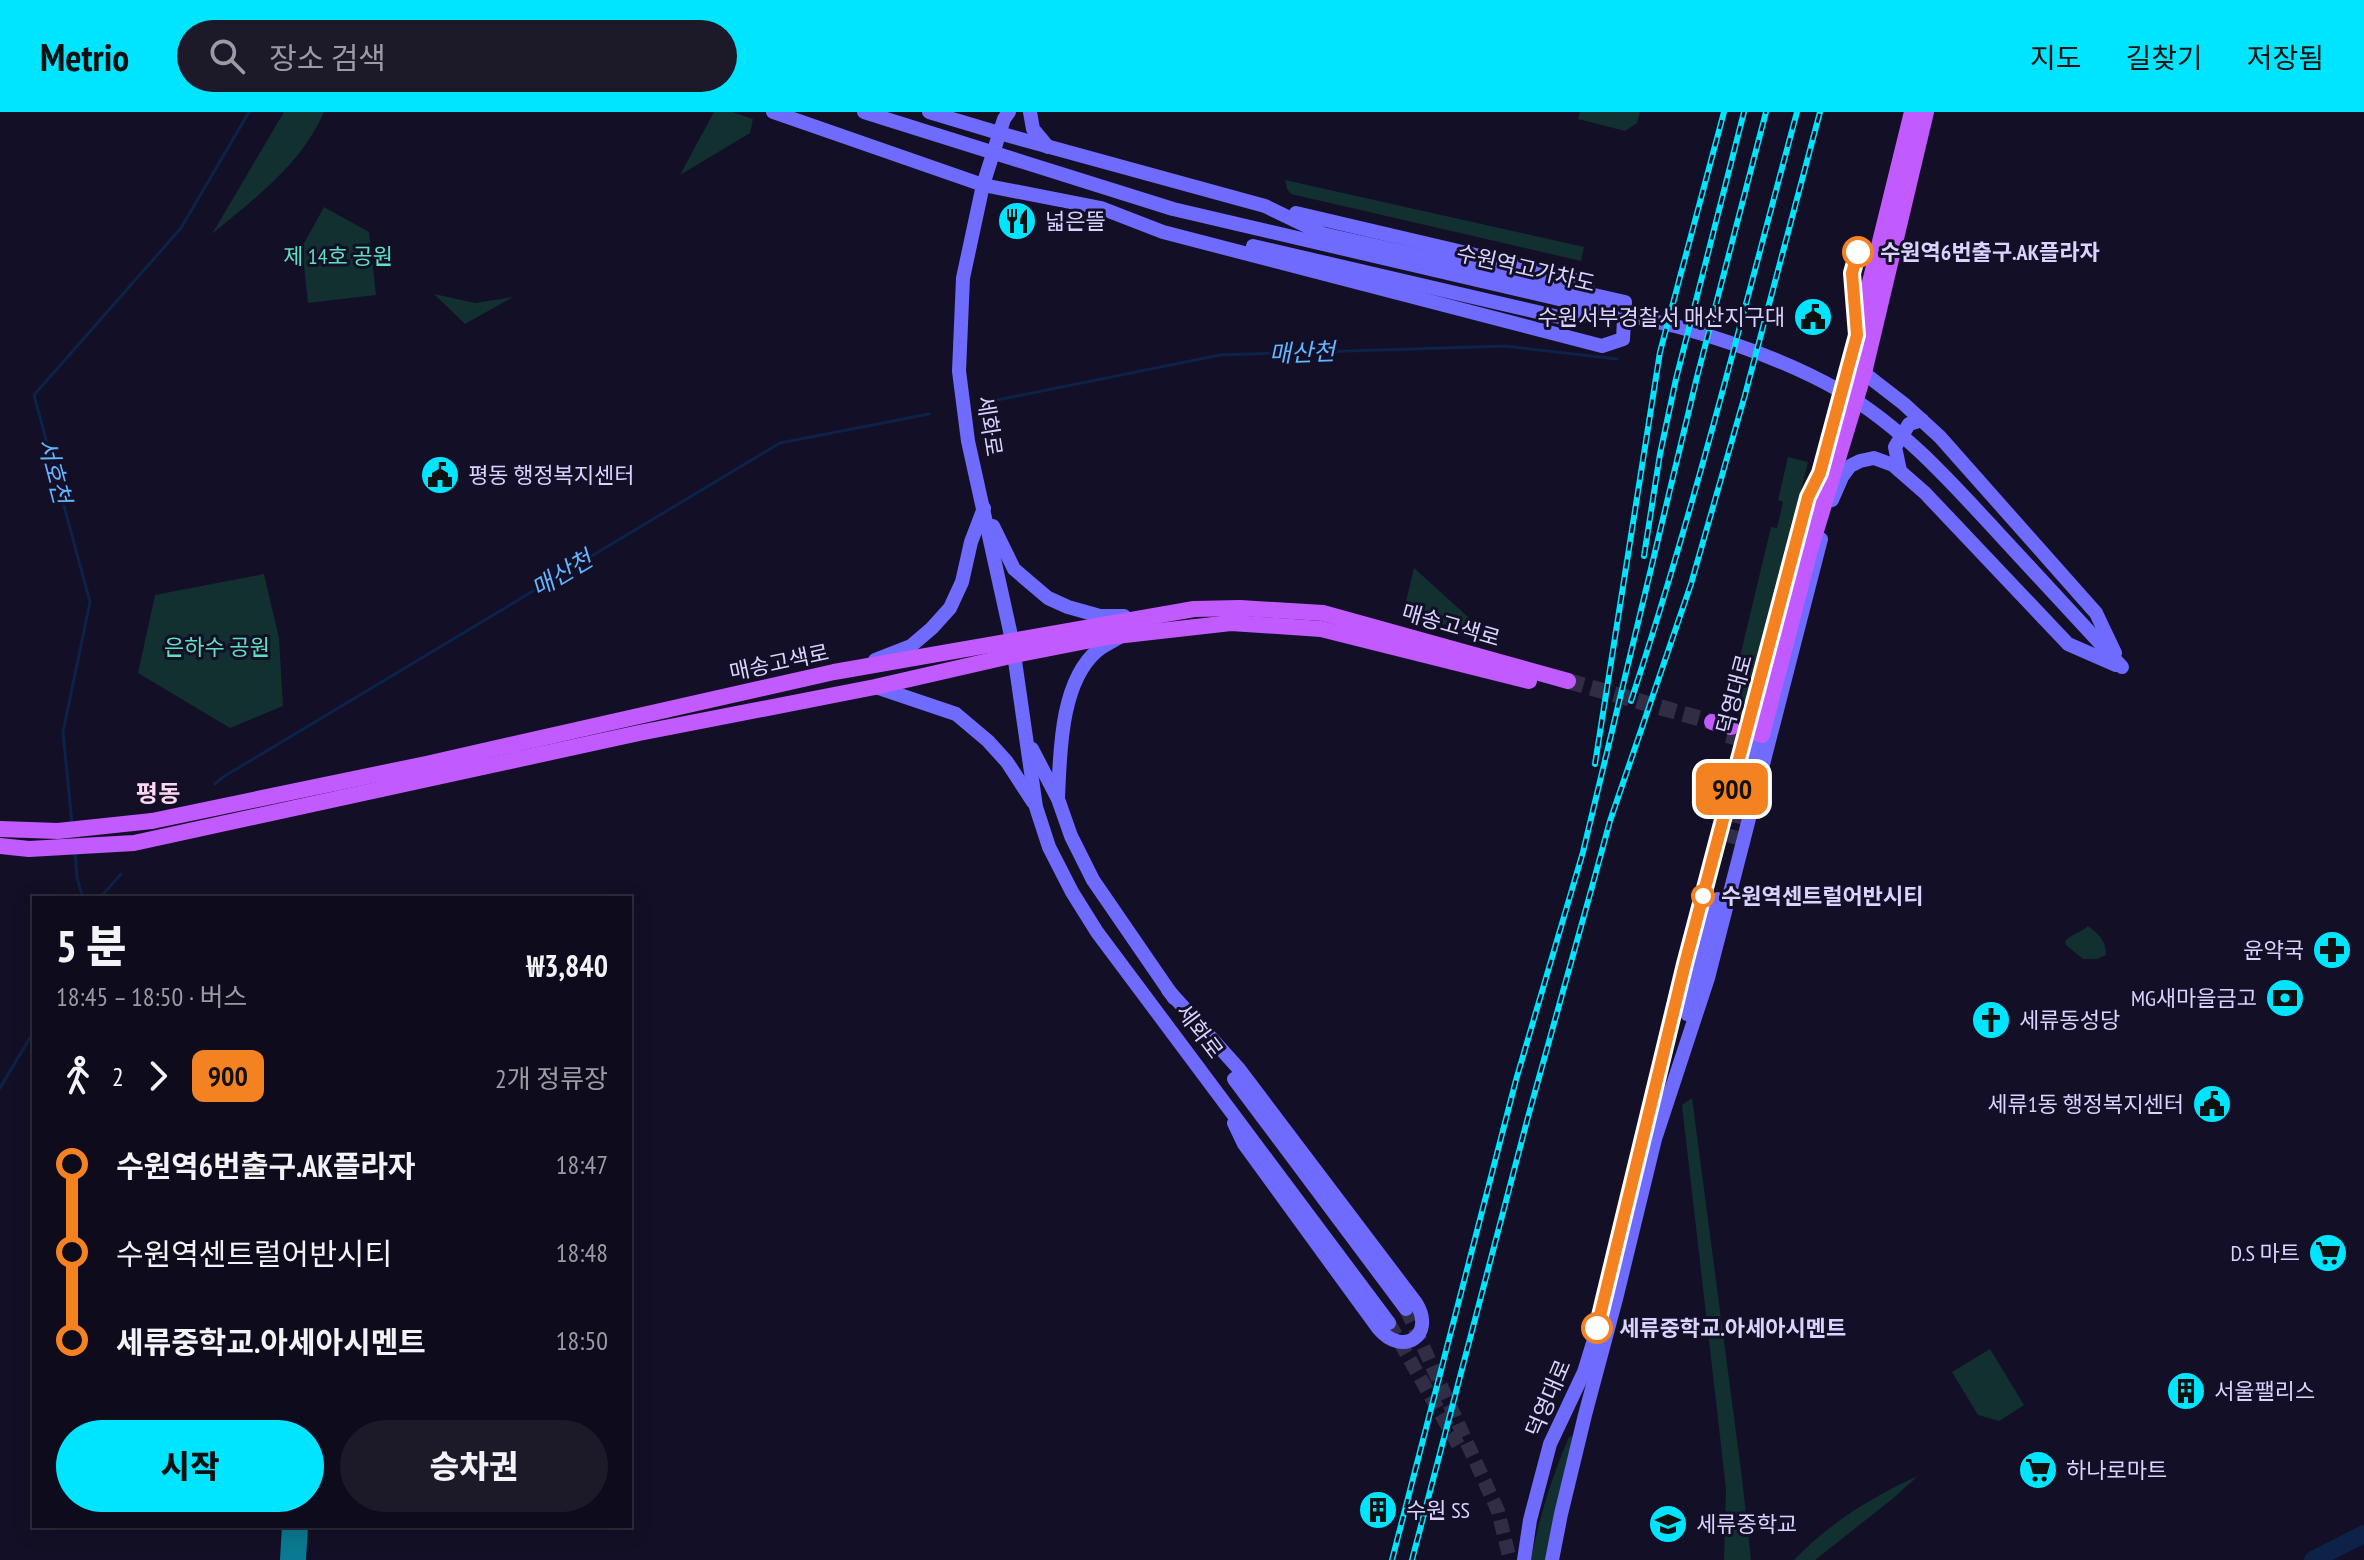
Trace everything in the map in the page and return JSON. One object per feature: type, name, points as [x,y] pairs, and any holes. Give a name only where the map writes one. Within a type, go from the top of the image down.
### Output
[{"type":"main road","points":[[773,112],[983,185],[1101,208],[1559,317],[1625,313]]},
{"type":"main road","name":"수원역고가차도","points":[[864,112],[1173,209],[1625,313],[1731,342],[1776,358],[1874,414],[1915,448],[1956,487],[2122,667]]},
{"type":"main road","points":[[929,112],[1323,221],[1569,277],[1625,313]]},
{"type":"main road","points":[[956,120],[980,112]]},
{"type":"main road","points":[[1030,112],[1033,129],[1049,147]]},
{"type":"main road","name":"덕영대로","points":[[1656,1117],[1708,978],[1756,738],[1801,581],[1912,112]]},
{"type":"main road","name":"덕영대로","points":[[1749,771],[1808,497],[1826,474],[1864,373],[1926,112]]},
{"type":"main road","name":"세화로","points":[[1005,114],[983,185],[963,278],[959,371],[968,441],[1013,647],[1036,807],[1049,847],[1097,932],[1389,1323]]},
{"type":"main road","points":[[1101,208],[1163,232],[1602,346],[1623,339],[1625,302],[1323,234],[1265,206]]},
{"type":"main road","points":[[1864,373],[1940,437],[2096,613],[2122,667]]},
{"type":"main road","points":[[1900,471],[1895,447],[1909,424],[1922,420]]},
{"type":"main road","points":[[1829,507],[1850,466],[1874,458],[1884,460],[1934,502],[2068,644],[2122,667]]},
{"type":"main road","name":"덕영대로","points":[[1552,1560],[1656,1117],[1685,964],[1749,771],[1829,507],[1826,474]]},
{"type":"main road","points":[[984,508],[1014,569],[1048,598],[1100,616],[1145,617]]},
{"type":"main road","points":[[852,669],[911,646],[950,608],[962,582],[971,542],[984,508]]},
{"type":"main road","name":"매송고색로","points":[[0,829],[30,831],[107,827],[152,821],[426,764],[852,669],[1013,647],[1231,623],[1321,629],[1567,686],[1323,613],[1240,608],[1194,609],[1013,647],[875,687],[639,733],[134,843],[29,849],[0,846]]},
{"type":"main road","points":[[1058,799],[1065,713],[1073,689],[1086,663],[1098,650],[1122,636]]},
{"type":"main road","points":[[875,687],[956,714],[1007,762],[1036,807]]},
{"type":"main road","points":[[1710,727],[1729,731]]},
{"type":"main road","name":"세화로","points":[[1028,742],[1058,799],[1071,836],[1093,880],[1168,990],[1406,1309]]},
{"type":"main road","name":"덕영대로","points":[[1524,1560],[1530,1520],[1550,1444],[1584,1372],[1604,1307],[1730,844]]},
{"type":"main road","points":[[1168,990],[1239,1069],[1416,1303],[1424,1321],[1414,1338],[1402,1343],[1393,1342],[1378,1328],[1244,1144],[1223,1098]]},
{"type":"green space","points":[[284,112],[324,112],[290,165],[212,234]]},
{"type":"green space","points":[[714,112],[732,112],[753,119],[750,133],[680,175]]},
{"type":"green space","points":[[1580,112],[1640,112],[1637,123],[1625,131],[1578,119]]},
{"type":"green space","points":[[1285,180],[1584,247],[1581,261],[1291,194]]},
{"type":"green space","name":"제 14호 공원","points":[[324,207],[369,232],[376,295],[308,303],[302,247]]},
{"type":"green space","points":[[434,294],[475,303],[513,297],[465,324]]},
{"type":"green space","points":[[1788,457],[1808,462],[1747,716],[1727,711],[1771,527],[1777,528],[1783,502],[1778,500]]},
{"type":"green space","points":[[1414,568],[1489,636],[1403,614]]},
{"type":"green space","name":"은하수 공원","points":[[264,574],[279,638],[283,706],[230,728],[138,673],[155,595]]},
{"type":"green space","points":[[2088,926],[2099,935],[2105,946],[2106,955],[2097,959],[2083,959],[2066,945],[2067,939]]},
{"type":"green space","points":[[1692,1098],[1751,1560],[1724,1560],[1726,1489],[1682,1105]]},
{"type":"green space","points":[[1990,1349],[2024,1405],[1999,1421],[1978,1415],[1952,1372]]},
{"type":"green space","points":[[1573,1436],[1549,1560],[1531,1560],[1552,1482],[1569,1437]]},
{"type":"green space","points":[[1918,1476],[1815,1560],[1794,1560],[1821,1534],[1852,1512]]},
{"type":"waterway","name":"서호천","points":[[72,824],[63,732],[90,602],[34,395],[181,228],[249,112]]},
{"type":"waterway","name":"매산천","points":[[992,401],[1220,355],[1505,346],[1617,359]]},
{"type":"waterway","name":"매산천","points":[[215,784],[780,443],[929,414]]},
{"type":"waterway","name":"서호천","points":[[75,851],[77,878],[82,896]]},
{"type":"waterway","name":"매산천","points":[[102,896],[121,874]]},
{"type":"waterway","name":"서호천","points":[[0,1088],[32,1034]]},
{"type":"waterway","points":[[2313,1560],[2364,1534]]},
{"type":"taxiway","points":[[293,1560],[295,1528]]},
{"type":"tunnel","points":[[1568,681],[1712,722]]},
{"type":"tunnel","points":[[1727,735],[1750,741]]},
{"type":"tunnel","points":[[1733,844],[1752,770]]},
{"type":"tunnel","points":[[1406,1309],[1498,1511],[1510,1560]]},
{"type":"tunnel","points":[[1389,1323],[1460,1448]]},
{"type":"railway","points":[[1595,764],[1660,352],[1724,112]]},
{"type":"railway","points":[[1644,556],[1660,454],[1676,379],[1744,112]]},
{"type":"railway","points":[[1392,1560],[1516,1080],[1583,852],[1697,377],[1766,112]]},
{"type":"railway","points":[[1631,701],[1698,481],[1797,112]]},
{"type":"railway","points":[[1412,1560],[1528,1117],[1610,821],[1691,584],[1820,112]]},
{"type":"bus line","name":"900","points":[[1597,1328],[1685,964],[1808,497],[1820,473],[1857,335],[1852,273],[1858,252]]},
{"type":"place","name":"넓은뜰","points":[[1017,221]]},
{"type":"place","name":"수원역6번출구.AK플라자","points":[[1858,252]]},
{"type":"place","name":"수원서부경찰서 매산지구대","points":[[1813,317]]},
{"type":"place","name":"평동 행정복지센터","points":[[440,475]]},
{"type":"place","name":"수원역센트럴어반시티","points":[[1703,896]]},
{"type":"place","name":"윤약국","points":[[2332,950]]},
{"type":"place","name":"MG새마을금고","points":[[2285,998]]},
{"type":"place","name":"세류동성당","points":[[1991,1020]]},
{"type":"place","name":"세류1동 행정복지센터","points":[[2212,1104]]},
{"type":"place","name":"D.S 마트","points":[[2328,1253]]},
{"type":"place","name":"세류중학교.아세아시멘트","points":[[1597,1328]]},
{"type":"place","name":"서울팰리스","points":[[2186,1391]]},
{"type":"place","name":"하나로마트","points":[[2038,1470]]},
{"type":"place","name":"수원 SS","points":[[1378,1510]]},
{"type":"place","name":"세류중학교","points":[[1668,1524]]},
{"type":"district","name":"평동","points":[[158,794]]}]
